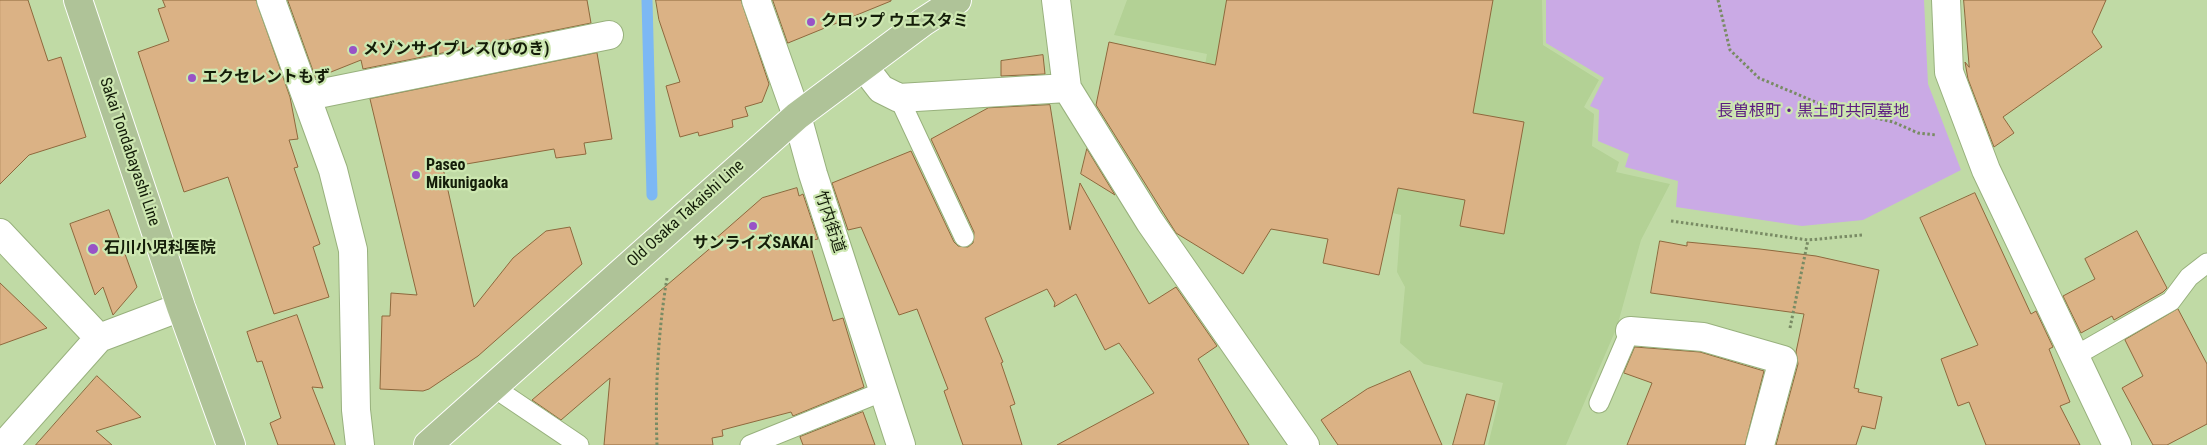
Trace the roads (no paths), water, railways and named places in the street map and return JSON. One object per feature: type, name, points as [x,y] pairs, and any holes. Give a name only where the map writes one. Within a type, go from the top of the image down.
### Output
[{"type":"main road","name":"Sakai Tondabayashi Line","points":[[78,0],[181,307],[231,445]]},
{"type":"main road","name":"Old Osaka Takaishi Line","points":[[428,445],[797,116],[923,22],[957,0]]},
{"type":"street","points":[[271,0],[308,96],[333,170],[353,250],[356,410],[360,445]]},
{"type":"street","name":"竹内街道","points":[[756,0],[797,116],[813,174],[901,445]]},
{"type":"street","points":[[1056,0],[1067,88],[1150,222],[1305,445]]},
{"type":"street","points":[[1946,0],[1949,72],[1986,170],[2117,445]]},
{"type":"street","points":[[308,96],[609,35]]},
{"type":"street","points":[[864,67],[881,89],[899,98],[1067,88]]},
{"type":"street","points":[[0,233],[99,338]]},
{"type":"street","points":[[4,445],[99,338],[181,307]]},
{"type":"street","points":[[1630,331],[1703,336],[1783,360],[1760,445]]},
{"type":"lane","points":[[899,98],[964,237]]},
{"type":"lane","points":[[2075,356],[2171,301],[2189,276],[2207,263]]},
{"type":"lane","points":[[1599,403],[1630,331]]},
{"type":"lane","points":[[493,387],[578,445]]},
{"type":"lane","points":[[750,445],[884,391]]},
{"type":"waterway","points":[[647,0],[652,195]]},
{"type":"place","name":"クロップ ウエスタミ","points":[[811,22]]},
{"type":"place","name":"メゾンサイプレス(ひのき)","points":[[353,50]]},
{"type":"place","name":"エクセレントもず","points":[[192,78]]},
{"type":"place","name":"Paseo Mikunigaoka","points":[[416,175]]},
{"type":"place","name":"サンライズSAKAI","points":[[753,226]]},
{"type":"place","name":"石川小児科医院","points":[[93,249]]},
{"type":"park label","name":"長曽根町・黒土町共同墓地","points":[[1813,112]]}]
